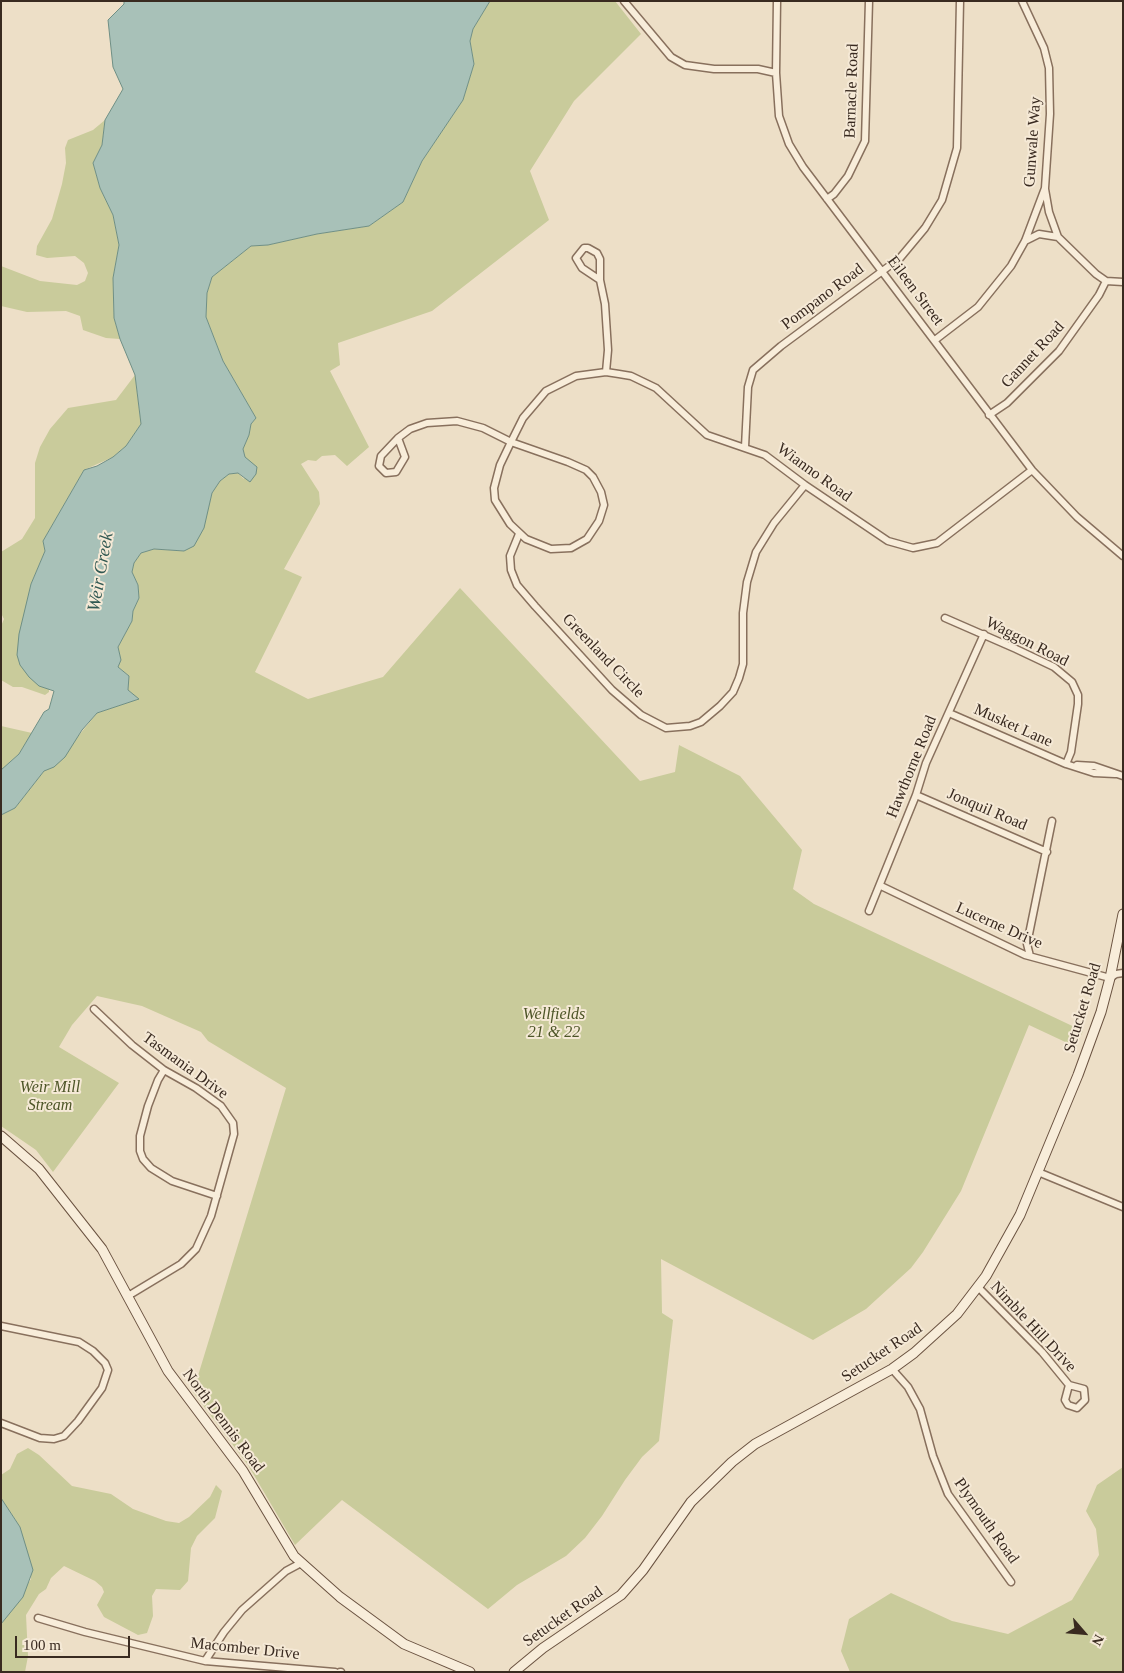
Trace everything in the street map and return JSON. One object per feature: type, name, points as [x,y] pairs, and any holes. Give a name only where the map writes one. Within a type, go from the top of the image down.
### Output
[{"type":"main road","name":"Setucket Road","points":[[514,1672],[542,1648],[621,1594],[643,1570],[691,1502],[737,1458],[797,1420],[838,1400],[914,1354],[940,1331],[978,1287],[1010,1235],[1038,1172],[1092,1039],[1110,978],[1123,914]]},
{"type":"main road","name":"North Dennis Road","points":[[1,1136],[26,1156],[55,1188],[102,1249],[168,1371],[244,1471],[279,1533],[301,1563],[340,1597],[404,1644],[470,1672]]},
{"type":"street","points":[[624,1],[671,56],[685,65],[707,69],[758,69],[776,73]]},
{"type":"street","name":"Eileen Street","points":[[776,1],[776,73],[782,128],[803,167],[1032,470],[1077,517],[1123,556]]},
{"type":"street","name":"Barnacle Road","points":[[827,199],[834,194],[848,176],[865,141],[869,1]]},
{"type":"street","name":"Pompano Road","points":[[745,448],[748,387],[753,370],[781,346],[906,252],[926,228],[942,200],[954,164],[960,117],[960,1]]},
{"type":"street","name":"Gunwale Way","points":[[935,340],[978,307],[1011,266],[1025,241],[1045,188],[1050,107],[1049,68],[1044,48],[1022,1]]},
{"type":"street","points":[[1045,188],[1049,212],[1058,237],[1075,256],[1106,280],[1123,282]]},
{"type":"street","points":[[1025,241],[1039,234],[1058,237]]},
{"type":"street","points":[[600,280],[578,264],[576,258],[584,248],[597,253],[600,259],[600,280],[608,322],[606,372]]},
{"type":"street","name":"Gannet Road","points":[[989,415],[1012,398],[1059,351],[1099,295],[1106,280]]},
{"type":"street","name":"Wianno Road","points":[[398,438],[405,457],[396,472],[386,473],[380,466],[381,456],[398,438],[410,429],[427,423],[457,421],[483,428],[511,442],[586,470],[598,484],[604,502],[603,510],[594,530],[587,539],[571,548],[551,549],[519,534],[510,524],[495,500],[495,480],[511,442],[524,418],[546,391],[576,376],[606,372],[631,376],[656,388],[707,435],[720,441],[766,455],[805,485],[888,541],[913,548],[937,543],[1032,470]]},
{"type":"street","name":"Greenland Circle","points":[[519,534],[510,556],[511,570],[518,585],[535,606],[612,690],[642,715],[666,728],[684,728],[702,722],[711,715],[726,700],[736,685],[743,664],[747,582],[756,552],[774,523],[805,485]]},
{"type":"street","name":"Waggon Road","points":[[945,618],[984,634],[1054,668],[1066,676],[1076,688],[1078,695],[1076,724],[1072,752],[1066,764]]},
{"type":"street","name":"Hawthorne Road","points":[[869,912],[916,795],[926,763],[984,634]]},
{"type":"street","name":"Musket Lane","points":[[949,713],[1066,764],[1094,774],[1123,776]]},
{"type":"street","name":"Jonquil Road","points":[[916,795],[1047,852]]},
{"type":"street","points":[[1030,956],[1027,944],[1052,821]]},
{"type":"street","name":"Lucerne Drive","points":[[881,886],[1030,956],[1110,978]]},
{"type":"street","points":[[1110,978],[1116,974],[1123,973]]},
{"type":"street","name":"Tasmania Drive","points":[[94,1009],[118,1034],[164,1070],[196,1088],[221,1106],[233,1124],[233,1141],[203,1236],[190,1256],[164,1276],[128,1296]]},
{"type":"street","points":[[164,1070],[148,1106],[140,1136],[140,1151],[143,1159],[151,1168],[172,1181],[217,1196]]},
{"type":"street","points":[[1038,1172],[1123,1207]]},
{"type":"street","name":"Nimble Hill Drive","points":[[978,1287],[1042,1352],[1069,1385]]},
{"type":"street","points":[[1,1326],[79,1342],[97,1354],[108,1370],[102,1388],[78,1421],[64,1436],[54,1439],[40,1438],[1,1423]]},
{"type":"street","name":"Plymouth Road","points":[[892,1369],[908,1387],[920,1409],[933,1456],[948,1494],[1010,1582]]},
{"type":"street","points":[[205,1661],[242,1610],[286,1571],[301,1563]]},
{"type":"street","name":"Macomber Drive","points":[[38,1618],[85,1632],[205,1661],[335,1672]]},
{"type":"green space","name":"Wellfields 21 & 22","points":[[490,1],[615,1],[641,34],[574,101],[530,171],[549,220],[432,311],[338,343],[340,365],[330,371],[369,447],[347,466],[335,455],[322,456],[316,461],[308,460],[301,464],[319,492],[320,504],[284,569],[302,577],[255,672],[308,699],[383,677],[460,588],[640,781],[675,772],[679,745],[740,776],[802,850],[793,889],[814,904],[1083,1031],[1076,1047],[1029,1025],[961,1191],[923,1252],[911,1268],[866,1309],[813,1340],[661,1259],[662,1313],[673,1320],[659,1441],[642,1457],[585,1538],[566,1556],[517,1585],[488,1609],[342,1500],[295,1545],[248,1465],[193,1392],[286,1088],[208,1041],[201,1032],[142,1006],[97,996],[72,1025],[59,1047],[119,1083],[53,1172],[36,1150],[1,1126],[1,815],[15,808],[44,771],[54,766],[97,713],[138,699],[128,690],[129,676],[118,667],[120,660],[118,647],[132,621],[133,611],[139,598],[138,585],[132,572],[134,563],[141,553],[154,549],[184,551],[208,509],[212,493],[220,481],[229,474],[238,473],[244,479],[245,457],[243,449],[251,424],[256,418],[223,361],[206,317],[207,293],[212,277],[251,246],[268,245],[317,234],[369,226],[403,202],[422,161],[463,100],[474,64],[470,41],[473,29]]},
{"type":"green space","points":[[105,120],[102,145],[93,163],[100,188],[113,215],[119,245],[113,278],[114,318],[120,339],[106,338],[83,330],[80,316],[66,311],[27,312],[1,306],[1,266],[40,281],[77,285],[85,281],[88,273],[84,263],[75,256],[47,258],[36,255],[37,246],[52,219],[62,184],[66,163],[65,148],[68,140],[93,130]]},
{"type":"green space","points":[[135,375],[141,424],[126,446],[113,457],[84,470],[43,541],[45,551],[31,584],[27,609],[39,686],[49,688],[49,692],[45,695],[22,687],[13,687],[1,680],[1,626],[4,619],[1,613],[1,552],[22,539],[35,518],[35,463],[40,447],[50,429],[68,408],[116,400]]},
{"type":"green space","points":[[1,726],[32,733],[19,754],[1,770]]},
{"type":"green space","points":[[28,1448],[39,1455],[72,1486],[111,1494],[133,1509],[166,1521],[179,1523],[189,1517],[210,1497],[216,1485],[222,1491],[215,1518],[197,1536],[191,1548],[188,1581],[180,1590],[156,1589],[152,1596],[153,1616],[147,1633],[138,1635],[104,1617],[97,1605],[104,1592],[102,1587],[95,1581],[64,1566],[51,1578],[46,1589],[39,1594],[26,1615],[28,1656],[25,1672],[1,1672],[1,1624],[31,1579],[20,1527],[1,1498],[1,1475],[10,1469],[17,1454]]},
{"type":"green space","points":[[1123,1467],[1123,1672],[850,1672],[841,1651],[849,1619],[891,1593],[952,1621],[1008,1634],[1072,1600],[1099,1555],[1096,1529],[1086,1511],[1097,1485]]},
{"type":"water","name":"Weir Creek","points":[[124,1],[490,1],[473,29],[470,41],[474,64],[463,100],[422,161],[403,202],[369,226],[317,234],[268,245],[251,246],[212,277],[207,293],[206,317],[223,361],[256,418],[251,424],[243,449],[245,457],[257,467],[256,474],[250,482],[238,473],[229,474],[220,481],[212,493],[204,528],[194,546],[184,551],[154,549],[141,553],[134,563],[132,572],[138,585],[139,598],[133,611],[132,621],[118,647],[121,660],[118,667],[129,676],[128,690],[139,699],[97,713],[82,730],[65,757],[54,767],[44,771],[15,808],[1,815],[1,770],[19,754],[44,712],[49,709],[54,691],[39,686],[29,677],[20,665],[17,655],[19,634],[31,584],[45,551],[43,541],[84,470],[97,466],[113,457],[126,446],[141,424],[135,375],[120,339],[114,318],[113,278],[119,245],[113,215],[100,188],[93,163],[102,145],[105,120],[123,89],[113,67],[108,20],[124,4]]},
{"type":"water","points":[[1,1498],[20,1527],[33,1570],[23,1597],[1,1624]]},
{"type":"park label","name":"Weir Mill Stream","points":[[50,1097]]}]
